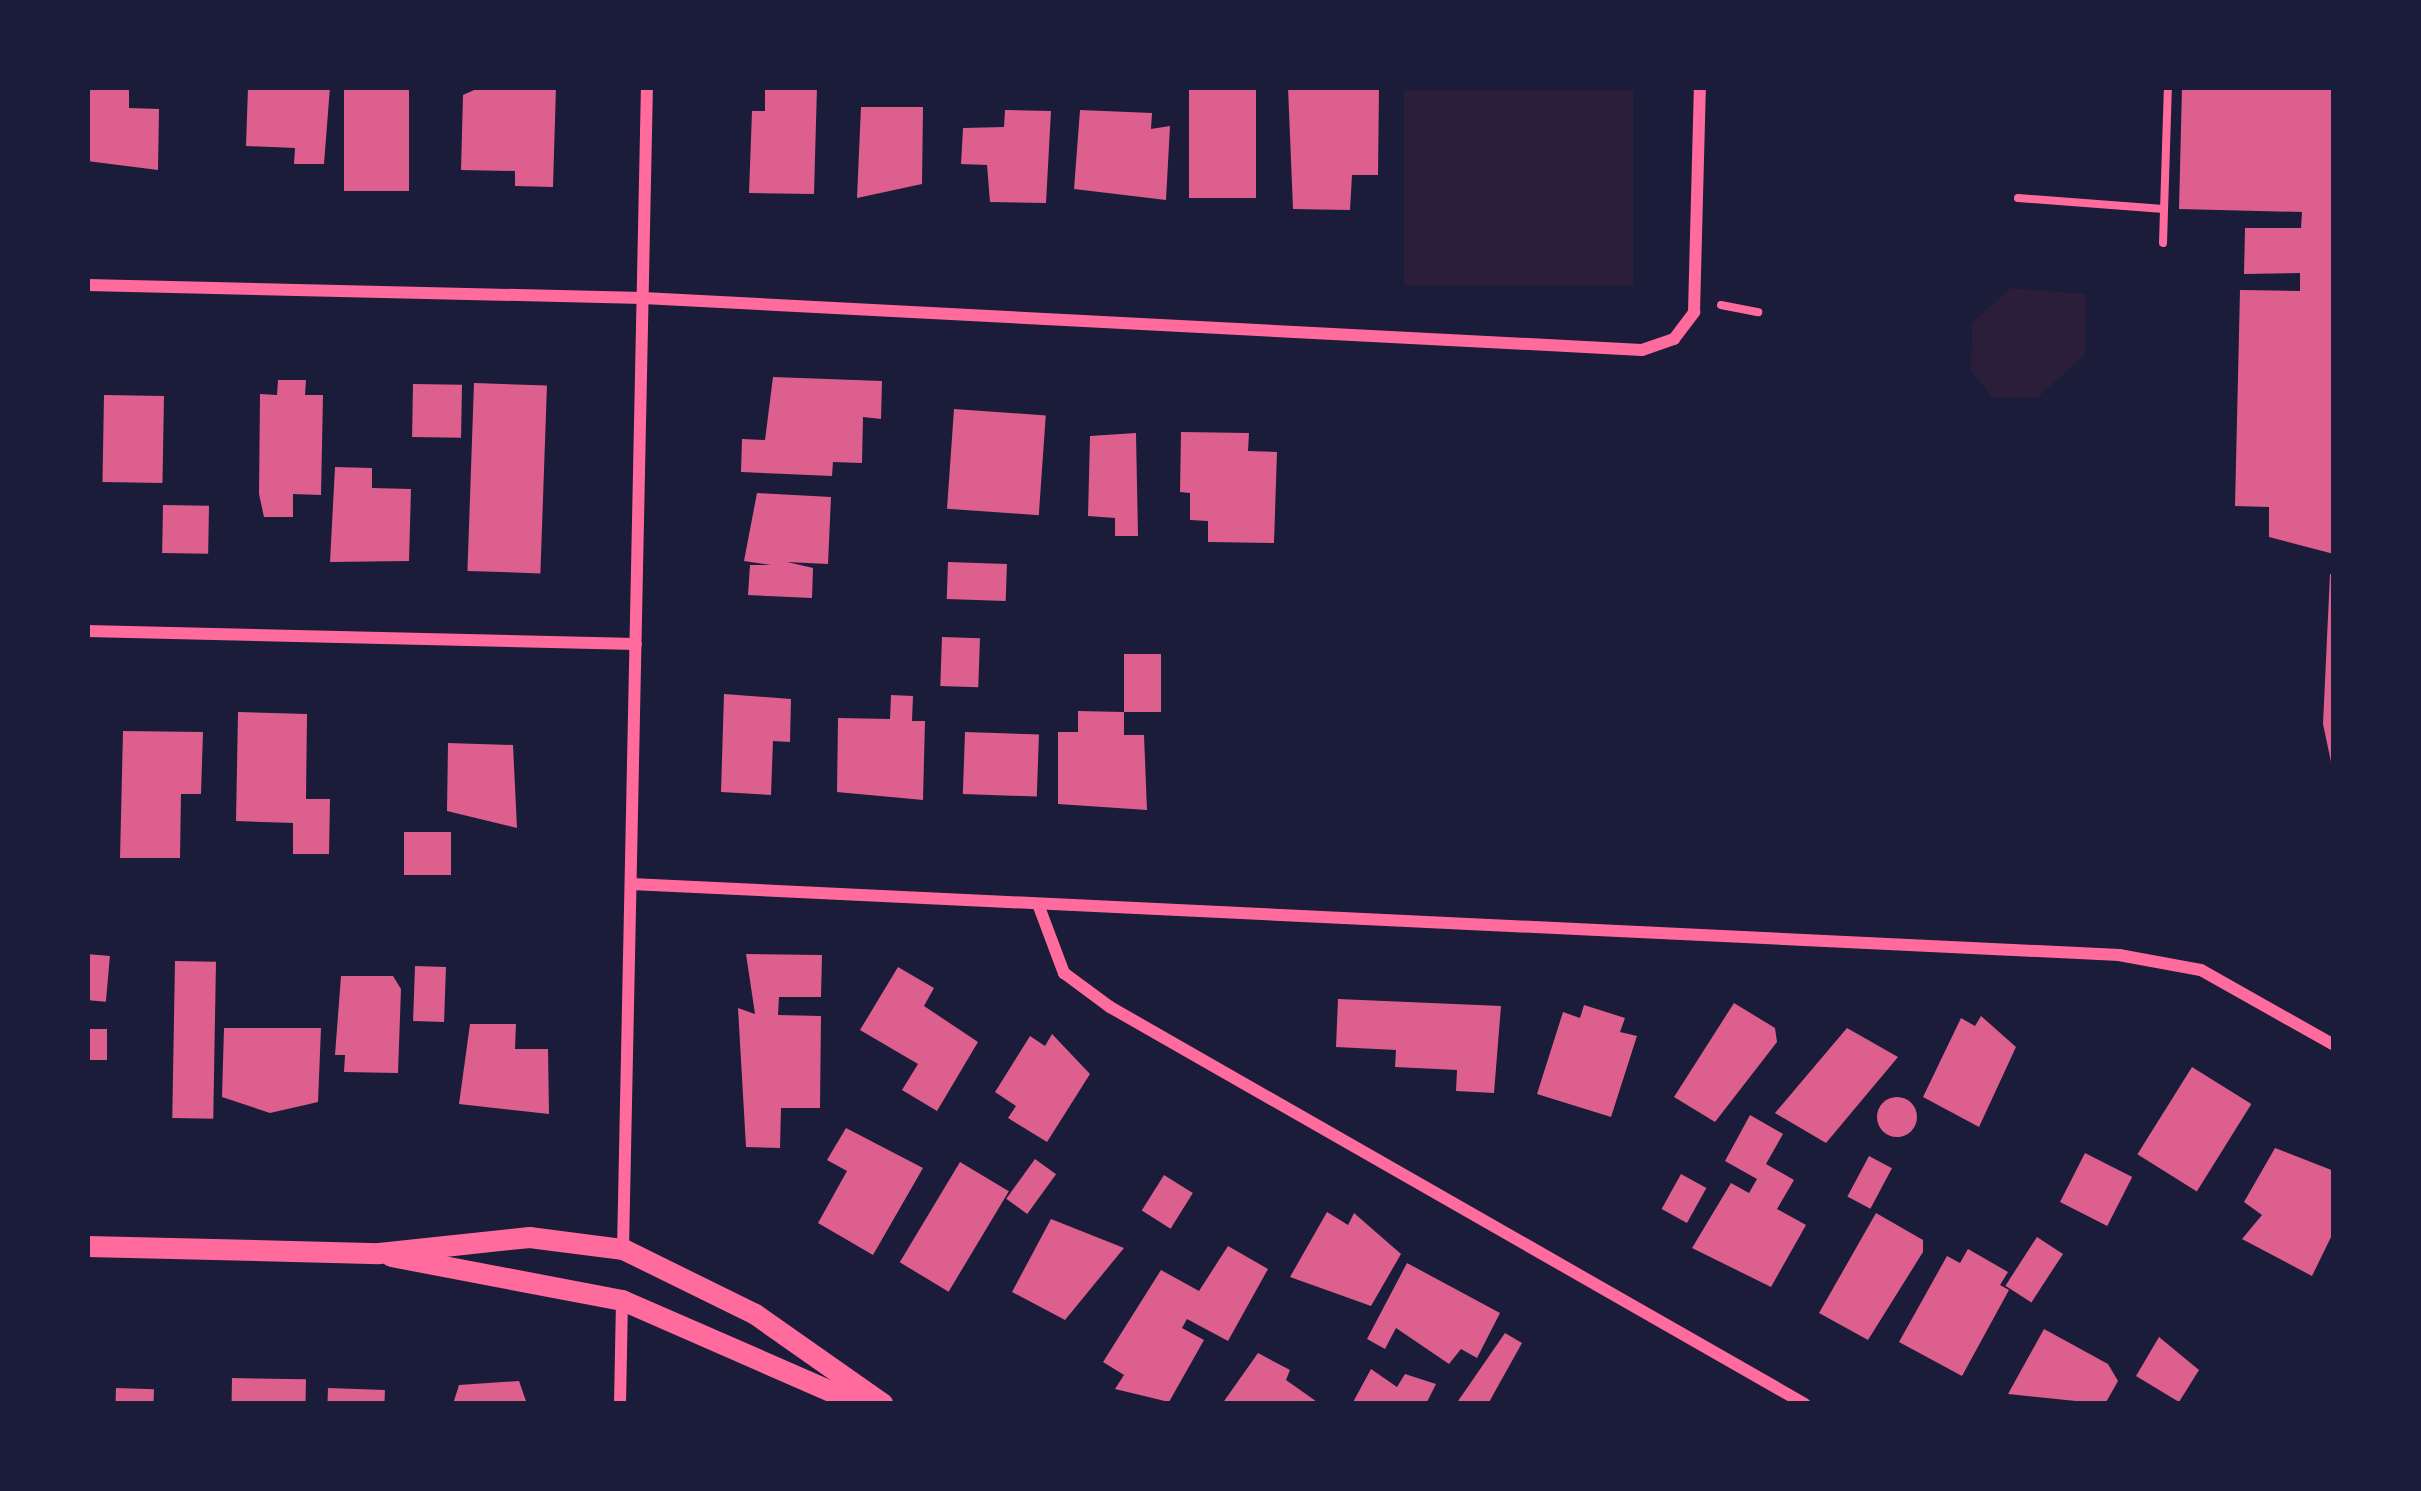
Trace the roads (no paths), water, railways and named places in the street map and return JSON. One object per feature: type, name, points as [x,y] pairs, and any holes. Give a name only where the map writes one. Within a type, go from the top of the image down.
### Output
[{"type":"street","points":[[623,1249],[647,87]]},
{"type":"street","points":[[87,285],[643,298],[1642,350],[1674,339],[1696,297],[1700,87]]},
{"type":"street","points":[[87,632],[636,644]]},
{"type":"street","points":[[631,884],[2158,960],[2201,970],[2334,1045]]},
{"type":"street","points":[[1038,904],[1064,973],[1110,1007],[1804,1404]]},
{"type":"street","points":[[87,1246],[379,1253],[529,1237],[623,1249],[754,1314],[883,1404]]},
{"type":"street","points":[[379,1253],[622,1300],[860,1404]]},
{"type":"street","points":[[620,1404],[622,1300]]}]
